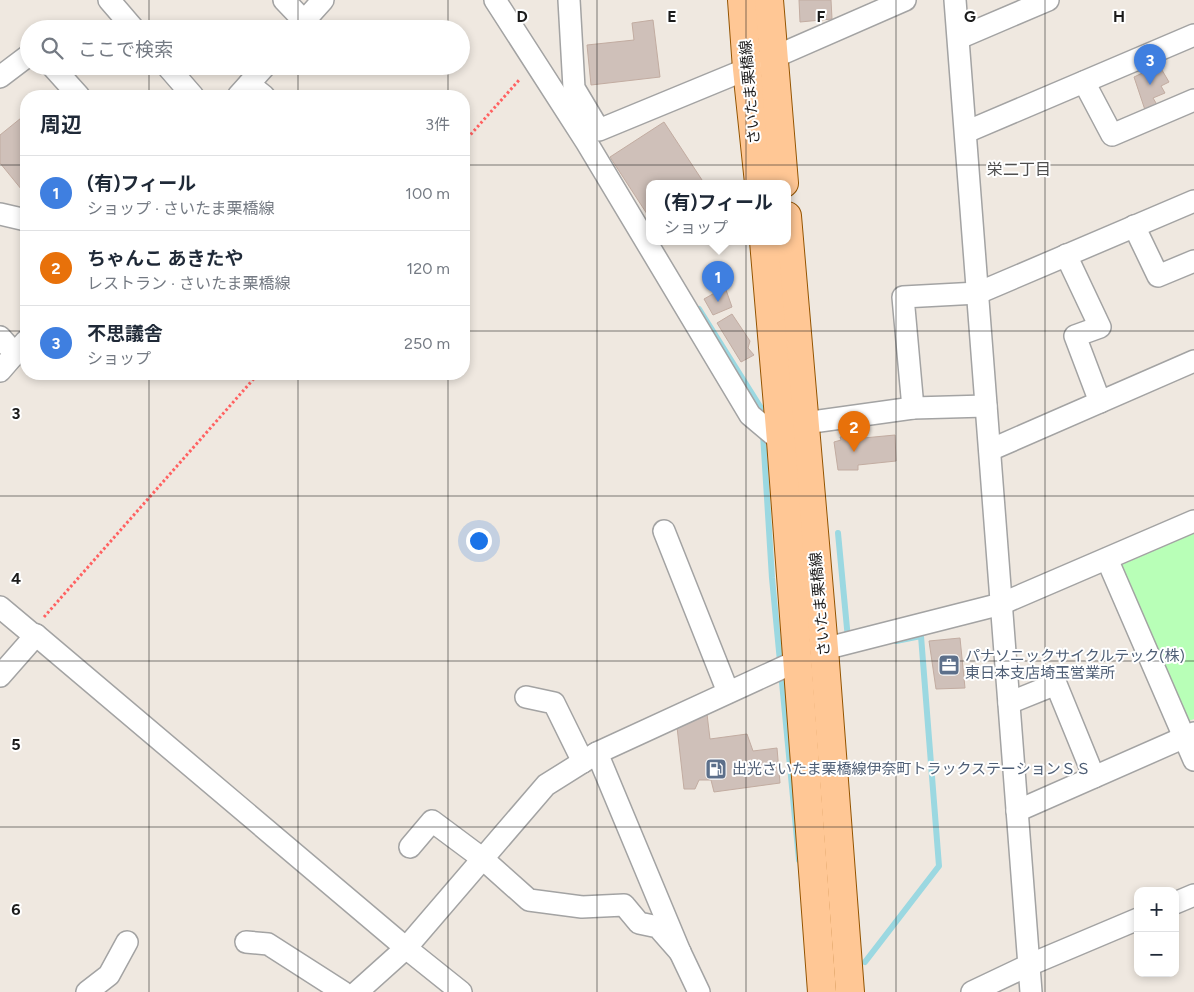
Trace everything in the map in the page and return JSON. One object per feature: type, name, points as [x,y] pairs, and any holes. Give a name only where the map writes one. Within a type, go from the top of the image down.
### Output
[{"type":"main road","name":"さいたま栗橋線","points":[[742,0],[759,180]]},
{"type":"main road","name":"さいたま栗橋線","points":[[770,0],[784,180]]},
{"type":"main road","name":"さいたま栗橋線","points":[[764,245],[781,441],[822,992]]},
{"type":"main road","name":"さいたま栗橋線","points":[[790,245],[805,422],[840,645],[850,992]]},
{"type":"street","points":[[109,0],[126,20]]},
{"type":"street","points":[[284,0],[298,20]]},
{"type":"street","points":[[305,20],[323,0]]},
{"type":"street","points":[[495,0],[535,63],[581,116],[599,130],[747,69],[904,0]]},
{"type":"street","points":[[569,0],[574,88],[581,116],[646,231]]},
{"type":"street","points":[[955,0],[1031,992]]},
{"type":"street","points":[[959,38],[1048,0]]},
{"type":"street","points":[[966,132],[1194,35]]},
{"type":"street","points":[[0,78],[20,62]]},
{"type":"street","points":[[60,75],[74,90]]},
{"type":"street","points":[[175,75],[188,90]]},
{"type":"street","points":[[252,90],[260,75]]},
{"type":"street","points":[[1084,82],[1112,135],[1194,100]]},
{"type":"street","points":[[913,408],[903,297],[978,293],[1194,200]]},
{"type":"street","points":[[0,214],[20,219]]},
{"type":"street","points":[[1134,226],[1158,276],[1194,261]]},
{"type":"street","points":[[654,245],[750,415],[781,441]]},
{"type":"street","points":[[1066,255],[1100,327],[1075,336],[1100,402]]},
{"type":"street","points":[[0,337],[20,347]]},
{"type":"street","points":[[0,372],[20,348]]},
{"type":"street","points":[[990,450],[1194,361]]},
{"type":"street","points":[[805,422],[913,408],[986,406]]},
{"type":"street","points":[[840,645],[1001,604],[1194,521]]},
{"type":"street","points":[[664,531],[728,692]]},
{"type":"street","points":[[1107,559],[1189,736],[1194,760]]},
{"type":"street","points":[[0,607],[461,992]]},
{"type":"street","points":[[0,676],[33,634]]},
{"type":"street","points":[[357,992],[406,948],[546,786],[590,757],[797,661]]},
{"type":"street","points":[[1009,703],[1056,684],[1094,777]]},
{"type":"street","points":[[526,697],[554,703],[590,757],[699,992]]},
{"type":"street","points":[[1017,811],[1189,736]]},
{"type":"street","points":[[410,847],[432,821],[483,858],[529,900],[582,908],[624,905],[639,923],[658,928],[680,952]]},
{"type":"street","points":[[1179,901],[1194,895]]},
{"type":"street","points":[[972,992],[1029,965],[1134,921]]},
{"type":"street","points":[[87,992],[108,975],[127,942]]},
{"type":"street","points":[[246,942],[268,944],[343,992]]},
{"type":"path","points":[[470,135],[535,63]]},
{"type":"path","points":[[33,634],[253,380]]},
{"type":"green space","points":[[1194,533],[1194,719],[1188,721],[1119,566]]},
{"type":"building","points":[[799,0],[831,0],[832,19],[800,22]]},
{"type":"building","points":[[653,20],[660,77],[591,85],[587,45],[634,40],[632,23]]},
{"type":"building","points":[[1159,65],[1169,82],[1161,86],[1165,93],[1153,98],[1159,108],[1145,110],[1134,77]]},
{"type":"building","points":[[20,119],[20,188],[0,163],[0,135]]},
{"type":"building","points":[[664,122],[702,180],[646,180],[646,212],[610,157]]},
{"type":"building","points":[[725,287],[732,307],[713,315],[704,299]]},
{"type":"building","points":[[732,314],[750,341],[748,348],[754,355],[741,362],[717,323]]},
{"type":"building","points":[[850,435],[853,439],[895,435],[896,461],[858,465],[858,470],[838,470],[834,442],[841,440],[840,437]]},
{"type":"building","points":[[960,638],[965,688],[936,689],[929,641]]},
{"type":"building","points":[[707,714],[710,739],[747,734],[753,751],[777,748],[780,783],[714,792],[711,780],[699,780],[695,789],[684,789],[677,727]]},
{"type":"waterway","points":[[699,309],[761,408],[762,419]]},
{"type":"waterway","points":[[763,434],[772,578],[799,860]]},
{"type":"waterway","points":[[838,533],[848,639]]},
{"type":"waterway","points":[[865,962],[939,866],[921,636],[896,641]]},
{"type":"place","name":"不思議舎","points":[[1150,85]]},
{"type":"place","name":"(有)フィール","points":[[718,302]]},
{"type":"place","name":"ちゃんこ あきたや","points":[[854,452]]},
{"type":"place","name":"パナソニックサイクルテック(株) 東日本支店埼玉営業所","points":[[949,665]]},
{"type":"place","name":"出光さいたま栗橋線伊奈町トラックステーションＳＳ","points":[[716,769]]},
{"type":"district","name":"栄二丁目","points":[[1019,169]]}]
